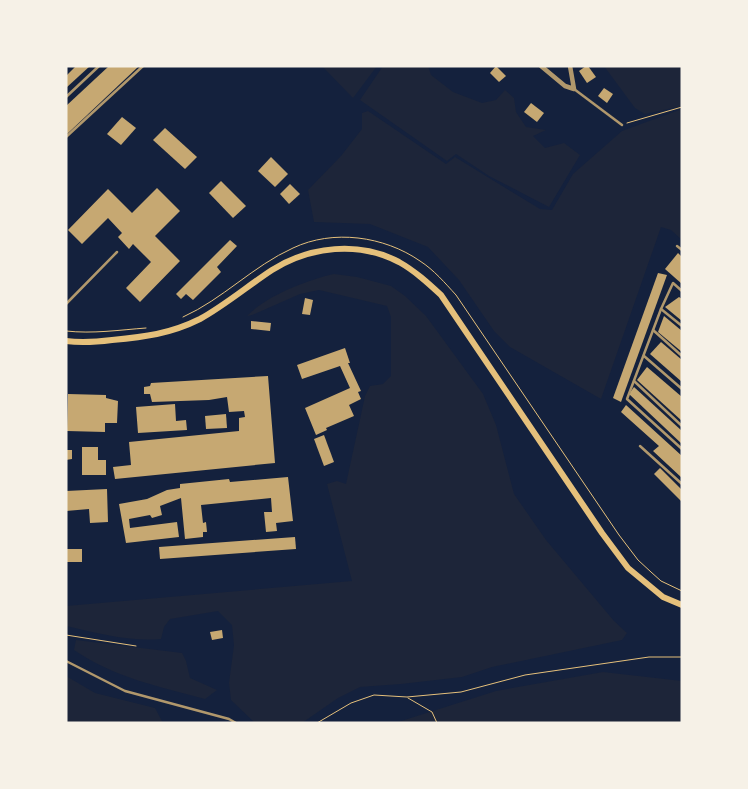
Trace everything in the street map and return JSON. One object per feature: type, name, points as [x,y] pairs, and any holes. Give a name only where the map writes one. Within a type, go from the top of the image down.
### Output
[{"type":"main road","points":[[66,341],[81,343],[152,336],[181,327],[201,318],[274,269],[307,253],[338,248],[370,251],[399,262],[422,277],[441,295],[602,533],[628,568],[663,597],[682,605]]},
{"type":"street","points":[[541,66],[565,86],[574,89],[570,66]]},
{"type":"lane","points":[[66,97],[99,66]]},
{"type":"lane","points":[[66,137],[144,66]]},
{"type":"lane","points":[[574,89],[622,124]]},
{"type":"lane","points":[[677,246],[682,250]]},
{"type":"lane","points":[[66,304],[117,252]]},
{"type":"lane","points":[[682,291],[673,283],[652,330],[627,399],[682,449]]},
{"type":"lane","points":[[661,309],[682,326]]},
{"type":"lane","points":[[652,330],[682,356]]},
{"type":"lane","points":[[644,356],[682,389]]},
{"type":"lane","points":[[634,381],[682,426]]},
{"type":"lane","points":[[640,446],[682,484]]},
{"type":"lane","points":[[66,660],[125,691],[229,719],[236,723]]},
{"type":"path","points":[[622,124],[682,107]]},
{"type":"path","points":[[181,318],[197,311],[293,247],[323,238],[347,236],[372,240],[397,248],[420,260],[438,275],[456,296],[630,550],[661,580],[682,591]]},
{"type":"path","points":[[66,331],[108,332],[146,328]]},
{"type":"path","points":[[66,635],[136,646]]},
{"type":"path","points":[[316,723],[351,702],[374,696],[407,697],[461,692],[524,675],[649,657],[682,657]]},
{"type":"path","points":[[407,697],[432,712],[437,723]]},
{"type":"shaded area","points":[[322,66],[377,66],[353,98]]},
{"type":"shaded area","points":[[383,66],[428,66],[431,75],[453,92],[482,103],[496,100],[505,90],[514,98],[516,112],[526,127],[546,130],[533,136],[545,148],[564,143],[580,155],[549,207],[489,176],[456,154],[447,161],[360,100]]},
{"type":"shaded area","points":[[604,66],[682,66],[682,106],[645,114],[635,108]]},
{"type":"shaded area","points":[[682,109],[682,240],[671,230],[661,227],[601,399],[510,347],[494,331],[459,280],[428,247],[370,224],[314,222],[308,190],[341,156],[362,129],[362,113],[368,111],[446,164],[455,157],[540,209],[552,210],[573,174],[622,131]]},
{"type":"shaded area","points":[[334,274],[357,277],[391,286],[405,296],[426,316],[483,394],[496,425],[514,494],[546,540],[614,621],[627,633],[622,640],[492,667],[462,677],[360,687],[338,698],[302,723],[255,723],[231,700],[229,683],[234,645],[232,625],[218,611],[170,619],[164,627],[161,639],[125,638],[66,626],[66,606],[352,581],[327,484],[337,481],[346,484],[365,396],[370,386],[383,384],[391,376],[391,317],[387,306],[319,290],[300,294],[247,316],[265,302],[288,290],[312,280]]},
{"type":"shaded area","points":[[76,640],[182,653],[190,678],[217,690],[205,699],[137,680],[105,667],[74,650]]},
{"type":"shaded area","points":[[603,672],[682,681],[682,723],[395,723],[496,691]]},
{"type":"shaded area","points":[[66,676],[95,693],[155,708],[163,723],[66,723]]},
{"type":"building","points":[[76,66],[90,66],[66,88],[66,76]]},
{"type":"building","points":[[109,66],[139,66],[66,135],[66,106]]},
{"type":"building","points":[[496,66],[506,76],[499,82],[490,73]]},
{"type":"building","points":[[586,66],[596,77],[587,83],[579,71]]},
{"type":"building","points":[[604,88],[613,94],[607,103],[598,96]]},
{"type":"building","points":[[531,103],[544,113],[537,122],[524,112]]},
{"type":"building","points":[[122,117],[136,128],[121,145],[107,134]]},
{"type":"building","points":[[165,128],[197,157],[185,169],[153,140]]},
{"type":"building","points":[[271,157],[288,174],[275,187],[258,171]]},
{"type":"building","points":[[221,181],[246,206],[233,218],[209,193]]},
{"type":"building","points":[[290,184],[300,194],[289,204],[280,194]]},
{"type":"building","points":[[157,188],[180,211],[155,236],[180,261],[140,302],[126,288],[151,262],[133,244],[129,249],[118,237],[122,233],[108,218],[82,244],[68,230],[108,189],[132,213]]},
{"type":"building","points":[[230,240],[237,246],[217,267],[221,272],[193,300],[186,294],[181,299],[176,294]]},
{"type":"building","points":[[678,253],[682,257],[682,284],[665,269]]},
{"type":"building","points":[[658,273],[667,275],[621,402],[613,398]]},
{"type":"building","points":[[679,297],[682,299],[682,321],[665,307]]},
{"type":"building","points":[[305,298],[313,300],[310,315],[302,314]]},
{"type":"building","points":[[664,316],[682,331],[682,352],[658,332]]},
{"type":"building","points":[[251,321],[271,323],[270,331],[251,329]]},
{"type":"building","points":[[661,342],[682,360],[682,382],[650,354]]},
{"type":"building","points":[[345,348],[350,363],[348,363],[361,391],[358,392],[361,399],[349,405],[354,416],[326,428],[327,430],[316,435],[305,408],[350,388],[340,366],[302,379],[297,365]]},
{"type":"building","points":[[647,367],[682,397],[682,421],[637,380]]},
{"type":"building","points":[[268,376],[275,463],[115,479],[113,467],[131,465],[129,442],[239,431],[239,418],[245,417],[244,411],[229,412],[227,397],[209,400],[152,402],[150,394],[144,394],[144,387],[150,386],[151,383]]},
{"type":"building","points":[[634,387],[682,431],[682,444],[629,394]]},
{"type":"building","points":[[68,394],[106,395],[106,398],[118,401],[117,423],[105,423],[105,432],[67,431]]},
{"type":"building","points":[[175,404],[176,421],[186,420],[187,430],[138,433],[136,407]]},
{"type":"building","points":[[626,405],[682,456],[682,478],[653,451],[659,446],[621,412]]},
{"type":"building","points":[[226,414],[227,428],[206,429],[205,416]]},
{"type":"building","points":[[324,435],[334,462],[324,466],[314,439]]},
{"type":"building","points":[[82,447],[98,447],[98,460],[106,460],[106,475],[82,475]]},
{"type":"building","points":[[66,450],[72,450],[72,459],[66,460]]},
{"type":"building","points":[[660,468],[682,490],[682,502],[654,474]]},
{"type":"building","points":[[288,477],[293,521],[276,523],[277,531],[266,532],[264,512],[272,512],[271,498],[201,505],[203,523],[206,522],[207,532],[203,532],[203,537],[185,539],[181,498],[160,506],[162,515],[152,518],[150,515],[129,519],[130,528],[177,522],[179,537],[126,543],[119,504],[147,499],[167,490],[180,488],[180,484],[229,479],[230,482]]},
{"type":"building","points":[[107,489],[108,522],[90,523],[89,509],[66,511],[66,491]]},
{"type":"building","points":[[295,537],[296,549],[160,559],[159,547]]},
{"type":"building","points":[[66,549],[82,549],[82,562],[66,562]]},
{"type":"building","points":[[222,630],[223,638],[212,640],[210,632]]}]
